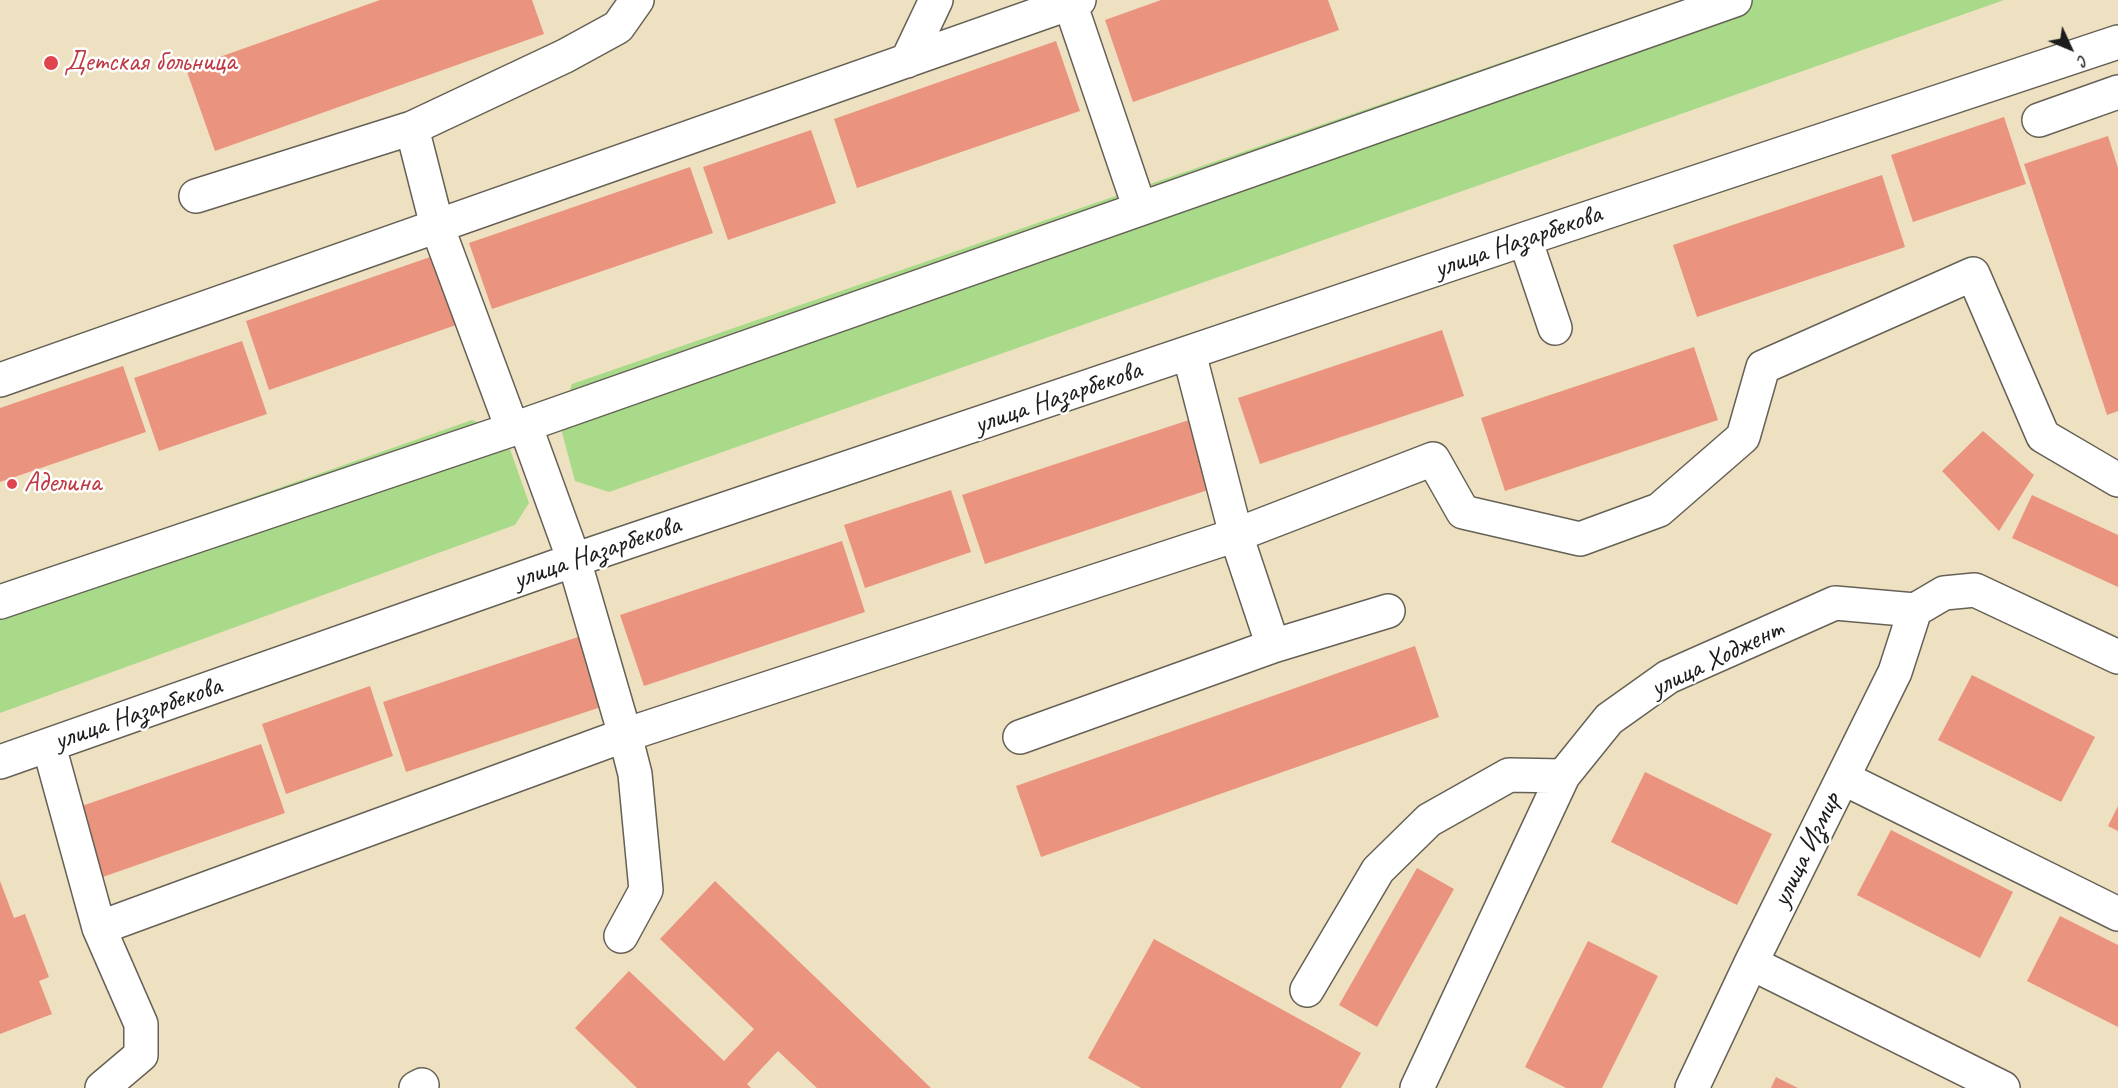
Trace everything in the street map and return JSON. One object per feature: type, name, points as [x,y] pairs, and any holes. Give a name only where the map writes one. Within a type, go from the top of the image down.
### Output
[{"type":"street","points":[[196,196],[412,128],[565,56],[618,27],[637,0]]},
{"type":"street","points":[[907,61],[936,0]]},
{"type":"street","points":[[0,602],[518,427],[1735,0]]},
{"type":"street","points":[[0,381],[1075,2],[1140,209]]},
{"type":"street","points":[[2116,43],[2118,81]]},
{"type":"street","name":"улица Назарбекова","points":[[0,762],[574,560],[1525,239],[2116,43]]},
{"type":"street","points":[[2039,120],[2118,92]]},
{"type":"street","points":[[412,128],[437,226],[574,560],[625,735],[635,774],[646,890],[621,936]]},
{"type":"street","points":[[1525,239],[1554,328]]},
{"type":"street","points":[[99,928],[625,735],[1236,535],[1433,459],[1463,512],[1580,539],[1659,510],[1743,437],[1763,367],[1973,274],[2043,436],[2118,480]]},
{"type":"street","points":[[1189,353],[1236,535],[1273,646]]},
{"type":"street","points":[[1915,610],[1944,592],[1975,590],[2118,657]]},
{"type":"street","name":"улица Ходжент","points":[[1416,1088],[1563,776],[1609,718],[1668,677],[1835,603],[1915,610]]},
{"type":"street","name":"улица Измир","points":[[1692,1088],[1895,672],[1915,610]]},
{"type":"street","points":[[1020,737],[1273,646],[1388,611]]},
{"type":"street","points":[[49,746],[99,928],[141,1024],[141,1055],[102,1088]]},
{"type":"street","points":[[1307,990],[1378,870],[1429,820],[1509,775],[1563,776]]},
{"type":"street","points":[[1843,778],[2118,914]]},
{"type":"street","points":[[1751,963],[2004,1088]]},
{"type":"green space","points":[[1682,0],[2004,0],[609,492],[575,481],[559,421],[572,384]]},
{"type":"green space","points":[[472,420],[504,432],[529,503],[515,525],[0,713],[0,586]]},
{"type":"building","points":[[380,0],[532,0],[544,34],[215,151],[186,69]]},
{"type":"building","points":[[1161,0],[1328,0],[1339,30],[1133,102],[1105,20]]},
{"type":"building","points":[[1056,41],[1080,111],[857,188],[834,119]]},
{"type":"building","points":[[2004,117],[2026,184],[1913,222],[1891,155]]},
{"type":"building","points":[[811,130],[836,203],[728,240],[703,167]]},
{"type":"building","points":[[2108,136],[2118,168],[2118,411],[2107,415],[2024,164]]},
{"type":"building","points":[[690,167],[713,233],[492,309],[469,243]]},
{"type":"building","points":[[1882,175],[1905,247],[1697,317],[1673,245]]},
{"type":"building","points":[[436,255],[459,324],[269,390],[246,321]]},
{"type":"building","points":[[1442,330],[1464,396],[1260,464],[1238,398]]},
{"type":"building","points":[[242,341],[267,414],[159,451],[134,378]]},
{"type":"building","points":[[1694,347],[1718,420],[1505,491],[1481,418]]},
{"type":"building","points":[[123,366],[146,432],[0,482],[0,408]]},
{"type":"building","points":[[1195,418],[1217,487],[985,564],[962,495]]},
{"type":"building","points":[[1983,431],[2034,475],[1999,531],[1942,471]]},
{"type":"building","points":[[951,490],[971,552],[865,588],[844,525]]},
{"type":"building","points":[[2032,495],[2118,535],[2118,587],[2012,538]]},
{"type":"building","points":[[842,541],[865,612],[644,686],[620,615]]},
{"type":"building","points":[[581,636],[604,706],[406,772],[383,702]]},
{"type":"building","points":[[1415,646],[1439,717],[1041,857],[1016,786]]},
{"type":"building","points":[[1972,675],[2095,737],[2061,802],[1938,740]]},
{"type":"building","points":[[370,686],[393,756],[286,794],[262,724]]},
{"type":"building","points":[[261,744],[285,813],[100,878],[76,808]]},
{"type":"building","points":[[1645,772],[1772,834],[1737,905],[1611,842]]},
{"type":"building","points":[[2118,806],[2118,831],[2108,826]]},
{"type":"building","points":[[1891,830],[2013,892],[1980,958],[1857,895]]},
{"type":"building","points":[[1417,868],[1454,889],[1377,1027],[1339,1005]]},
{"type":"building","points":[[0,881],[14,918],[25,914],[49,977],[39,981],[52,1014],[0,1034]]},
{"type":"building","points":[[715,881],[931,1088],[817,1088],[778,1051],[747,1084],[751,1088],[637,1088],[575,1028],[629,971],[724,1061],[754,1029],[660,939]]},
{"type":"building","points":[[2060,916],[2118,945],[2118,1027],[2027,981]]},
{"type":"building","points":[[1154,939],[1361,1053],[1341,1088],[1141,1088],[1088,1058]]},
{"type":"building","points":[[1588,941],[1658,976],[1602,1088],[1566,1088],[1525,1067]]},
{"type":"building","points":[[1776,1077],[1798,1088],[1771,1088]]},
{"type":"place","name":"Детская больница","points":[[51,63]]},
{"type":"place","name":"Аделина","points":[[12,484]]}]
